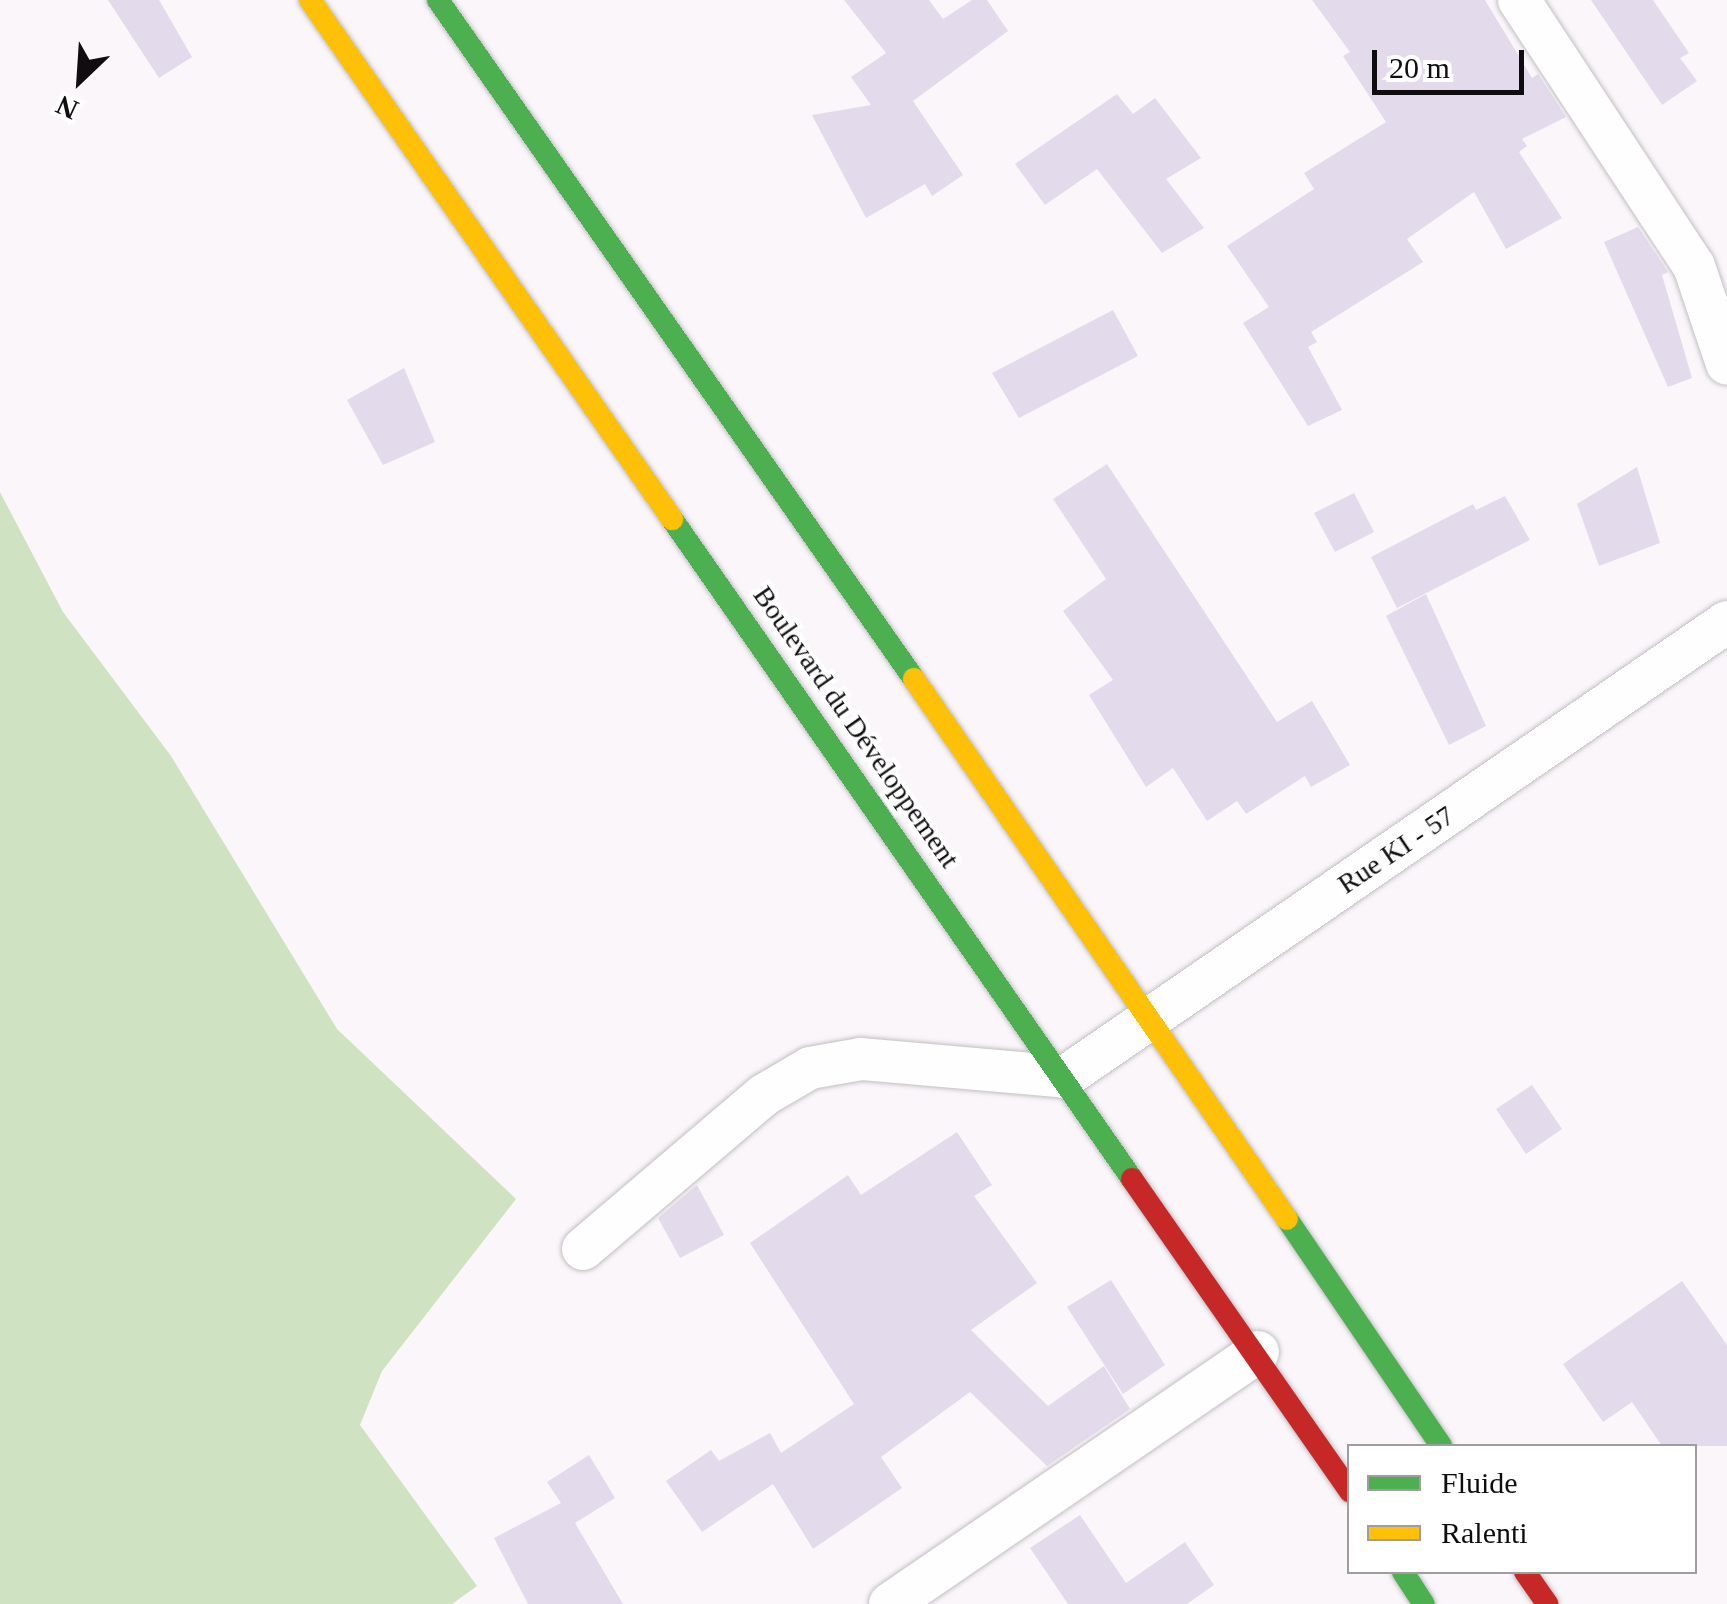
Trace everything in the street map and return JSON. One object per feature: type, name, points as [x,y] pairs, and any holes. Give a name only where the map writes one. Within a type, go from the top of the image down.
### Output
[{"type":"highway","name":"Boulevard du Développement","points":[[310,0],[1258,1352],[1347,1486]]},
{"type":"highway","points":[[438,0],[1151,1018],[1440,1444]]},
{"type":"highway","points":[[1404,1574],[1424,1604]]},
{"type":"highway","points":[[1527,1574],[1548,1604]]},
{"type":"street","points":[[1519,0],[1694,266],[1727,364]]},
{"type":"street","name":"Rue KI - 57","points":[[1065,1076],[1727,622]]},
{"type":"street","points":[[583,1248],[764,1095],[810,1068],[860,1060],[1065,1076]]},
{"type":"street","points":[[890,1604],[1258,1352]]},
{"type":"green space","points":[[0,492],[63,612],[171,756],[337,1029],[516,1199],[382,1371],[360,1425],[477,1586],[452,1604],[0,1604]]},
{"type":"building","points":[[108,0],[159,0],[192,57],[159,78]]},
{"type":"building","points":[[844,0],[929,0],[943,19],[972,0],[987,0],[1008,31],[913,101],[963,175],[932,196],[925,184],[866,218],[812,115],[871,105],[851,77],[886,53]]},
{"type":"building","points":[[1312,0],[1485,0],[1532,78],[1538,74],[1566,117],[1522,139],[1527,146],[1519,152],[1562,218],[1506,249],[1474,192],[1407,239],[1423,262],[1311,332],[1317,342],[1308,347],[1342,410],[1308,426],[1243,323],[1269,307],[1227,246],[1314,189],[1304,173],[1386,122],[1343,56],[1350,52]]},
{"type":"building","points":[[1591,0],[1653,0],[1689,53],[1680,58],[1697,81],[1662,105]]},
{"type":"building","points":[[1117,94],[1133,114],[1155,98],[1201,158],[1166,179],[1204,228],[1162,253],[1097,169],[1045,205],[1015,164]]},
{"type":"building","points":[[1638,227],[1668,272],[1662,275],[1692,378],[1668,387],[1604,242]]},
{"type":"building","points":[[1113,310],[1138,356],[1019,418],[992,373]]},
{"type":"building","points":[[404,368],[435,442],[383,465],[347,400]]},
{"type":"building","points":[[1107,464],[1277,722],[1312,701],[1350,765],[1311,787],[1305,776],[1246,814],[1237,801],[1207,821],[1173,768],[1146,787],[1089,695],[1113,680],[1063,611],[1106,579],[1053,499]]},
{"type":"building","points":[[1637,467],[1660,543],[1599,566],[1577,504]]},
{"type":"building","points":[[1354,493],[1374,532],[1335,552],[1314,513]]},
{"type":"building","points":[[1505,496],[1530,540],[1397,608],[1371,557],[1473,504],[1476,510]]},
{"type":"building","points":[[1426,594],[1486,726],[1449,745],[1386,616]]},
{"type":"building","points":[[1532,1085],[1562,1129],[1526,1154],[1496,1109]]},
{"type":"building","points":[[957,1132],[992,1185],[974,1196],[1037,1283],[971,1330],[1048,1406],[1104,1366],[1130,1409],[1047,1466],[970,1392],[881,1457],[902,1488],[813,1549],[773,1484],[702,1532],[666,1481],[711,1450],[719,1461],[770,1433],[781,1453],[854,1404],[750,1243],[848,1175],[861,1195]]},
{"type":"building","points":[[697,1185],[724,1235],[680,1258],[658,1218]]},
{"type":"building","points":[[1111,1280],[1165,1365],[1123,1394],[1067,1307]]},
{"type":"building","points":[[1682,1281],[1727,1345],[1727,1446],[1661,1444],[1632,1402],[1603,1422],[1563,1364]]},
{"type":"building","points":[[589,1455],[615,1498],[575,1523],[623,1604],[528,1604],[494,1538],[561,1503],[547,1482]]},
{"type":"building","points":[[1080,1515],[1126,1583],[1185,1542],[1214,1585],[1187,1604],[1068,1604],[1030,1548]]},
{"type":"traffic: fast","points":[[438,0],[914,679]]},
{"type":"traffic: fast","points":[[672,519],[1132,1179]]},
{"type":"traffic: fast","points":[[1287,1219],[1440,1444]]},
{"type":"traffic: fast","points":[[1404,1574],[1424,1604]]},
{"type":"traffic: slow","points":[[310,0],[672,519]]},
{"type":"traffic: slow","points":[[914,679],[1287,1219]]},
{"type":"traffic: jam","points":[[1132,1179],[1347,1487]]},
{"type":"traffic: jam","points":[[1526,1574],[1547,1604]]}]
